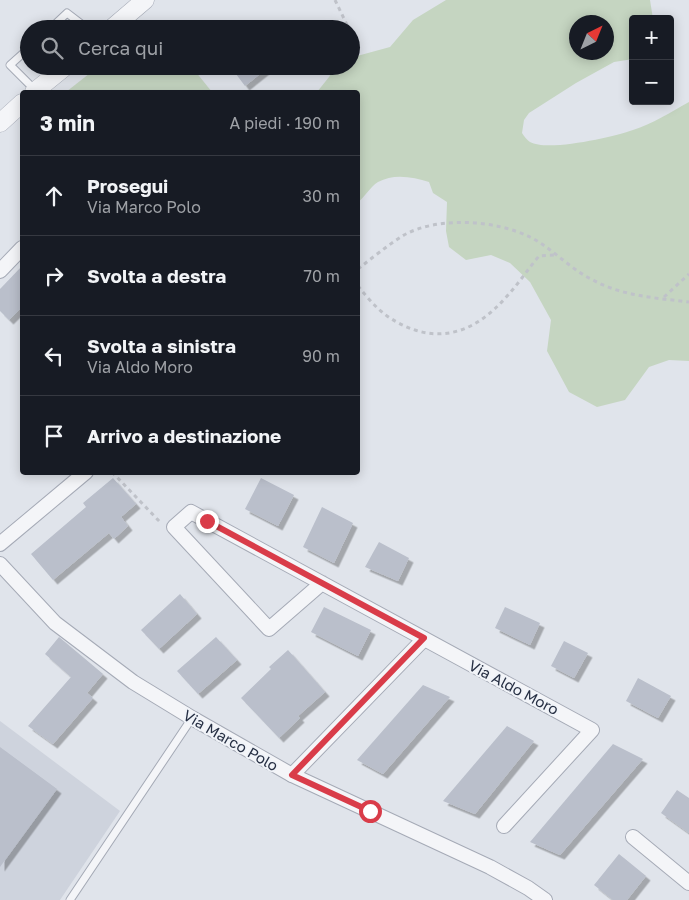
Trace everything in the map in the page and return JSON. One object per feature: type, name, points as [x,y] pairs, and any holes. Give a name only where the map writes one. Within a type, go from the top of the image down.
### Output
[{"type":"street","points":[[122,20],[145,0]]},
{"type":"street","points":[[38,90],[56,75]]},
{"type":"street","points":[[0,123],[20,105]]},
{"type":"street","points":[[0,271],[20,250]]},
{"type":"street","points":[[0,544],[82,475]]},
{"type":"street","name":"Via Aldo Moro","points":[[174,527],[191,512],[592,730],[504,826]]},
{"type":"street","points":[[174,527],[269,629],[322,583]]},
{"type":"street","name":"Via Marco Polo","points":[[0,564],[55,622],[133,682],[292,775],[490,867],[528,888],[544,900]]},
{"type":"street","points":[[292,775],[424,638]]},
{"type":"street","points":[[633,837],[689,883]]},
{"type":"lane","points":[[60,20],[67,14],[75,20]]},
{"type":"lane","points":[[20,56],[10,65],[34,90]]},
{"type":"lane","points":[[70,900],[192,718]]},
{"type":"path","points":[[336,0],[345,20]]},
{"type":"path","points":[[360,268],[404,235],[433,225],[488,224],[510,229],[531,238],[591,280],[622,292],[689,302]]},
{"type":"path","points":[[360,288],[386,315],[408,328],[431,334],[453,334],[476,323],[497,307],[539,256],[555,255]]},
{"type":"path","points":[[664,298],[689,274]]},
{"type":"path","points":[[115,475],[158,521],[174,527]]},
{"type":"shaded area","points":[[0,721],[120,811],[60,900],[0,900]]},
{"type":"green space","points":[[446,0],[650,0],[652,15],[629,15],[629,60],[614,62],[576,83],[529,113],[524,120],[522,133],[530,142],[539,145],[596,140],[640,127],[661,118],[689,102],[689,361],[669,360],[649,367],[625,400],[597,407],[569,392],[547,351],[551,320],[530,282],[510,263],[491,255],[466,260],[449,247],[446,231],[447,202],[433,193],[429,182],[404,177],[384,179],[375,184],[360,200],[360,90],[319,90],[330,75],[360,75],[360,55],[390,47],[413,20]]},
{"type":"green space","points":[[88,75],[198,75],[210,90],[69,90]]},
{"type":"building","points":[[237,75],[259,75],[245,86]]},
{"type":"building","points":[[20,268],[20,309],[9,320],[0,311],[0,289]]},
{"type":"building","points":[[113,478],[136,504],[121,517],[128,526],[114,539],[109,533],[53,580],[31,554],[86,507],[83,503]]},
{"type":"building","points":[[261,478],[294,495],[278,526],[245,509]]},
{"type":"building","points":[[322,507],[353,523],[334,563],[303,547]]},
{"type":"building","points":[[379,542],[409,558],[398,581],[365,567]]},
{"type":"building","points":[[180,594],[197,614],[159,649],[141,630]]},
{"type":"building","points":[[324,607],[371,630],[358,656],[311,632]]},
{"type":"building","points":[[505,607],[540,623],[530,645],[495,628]]},
{"type":"building","points":[[59,637],[103,674],[87,693],[93,698],[53,744],[28,726],[71,677],[45,654]]},
{"type":"building","points":[[216,637],[237,660],[198,694],[177,671]]},
{"type":"building","points":[[564,641],[588,653],[574,678],[551,666]]},
{"type":"building","points":[[288,650],[325,692],[298,716],[300,718],[279,738],[241,698],[271,669],[269,667]]},
{"type":"building","points":[[638,678],[671,696],[658,718],[626,701]]},
{"type":"building","points":[[423,685],[450,697],[383,774],[357,760]]},
{"type":"building","points":[[507,726],[534,741],[475,814],[443,801]]},
{"type":"building","points":[[613,744],[643,759],[560,855],[530,842]]},
{"type":"building","points":[[0,747],[57,789],[0,867]]},
{"type":"building","points":[[677,790],[689,798],[689,833],[661,813]]},
{"type":"building","points":[[619,854],[646,876],[627,900],[613,900],[594,885]]},
{"type":"route","points":[[207,521],[424,638],[292,775],[370,811]]}]
